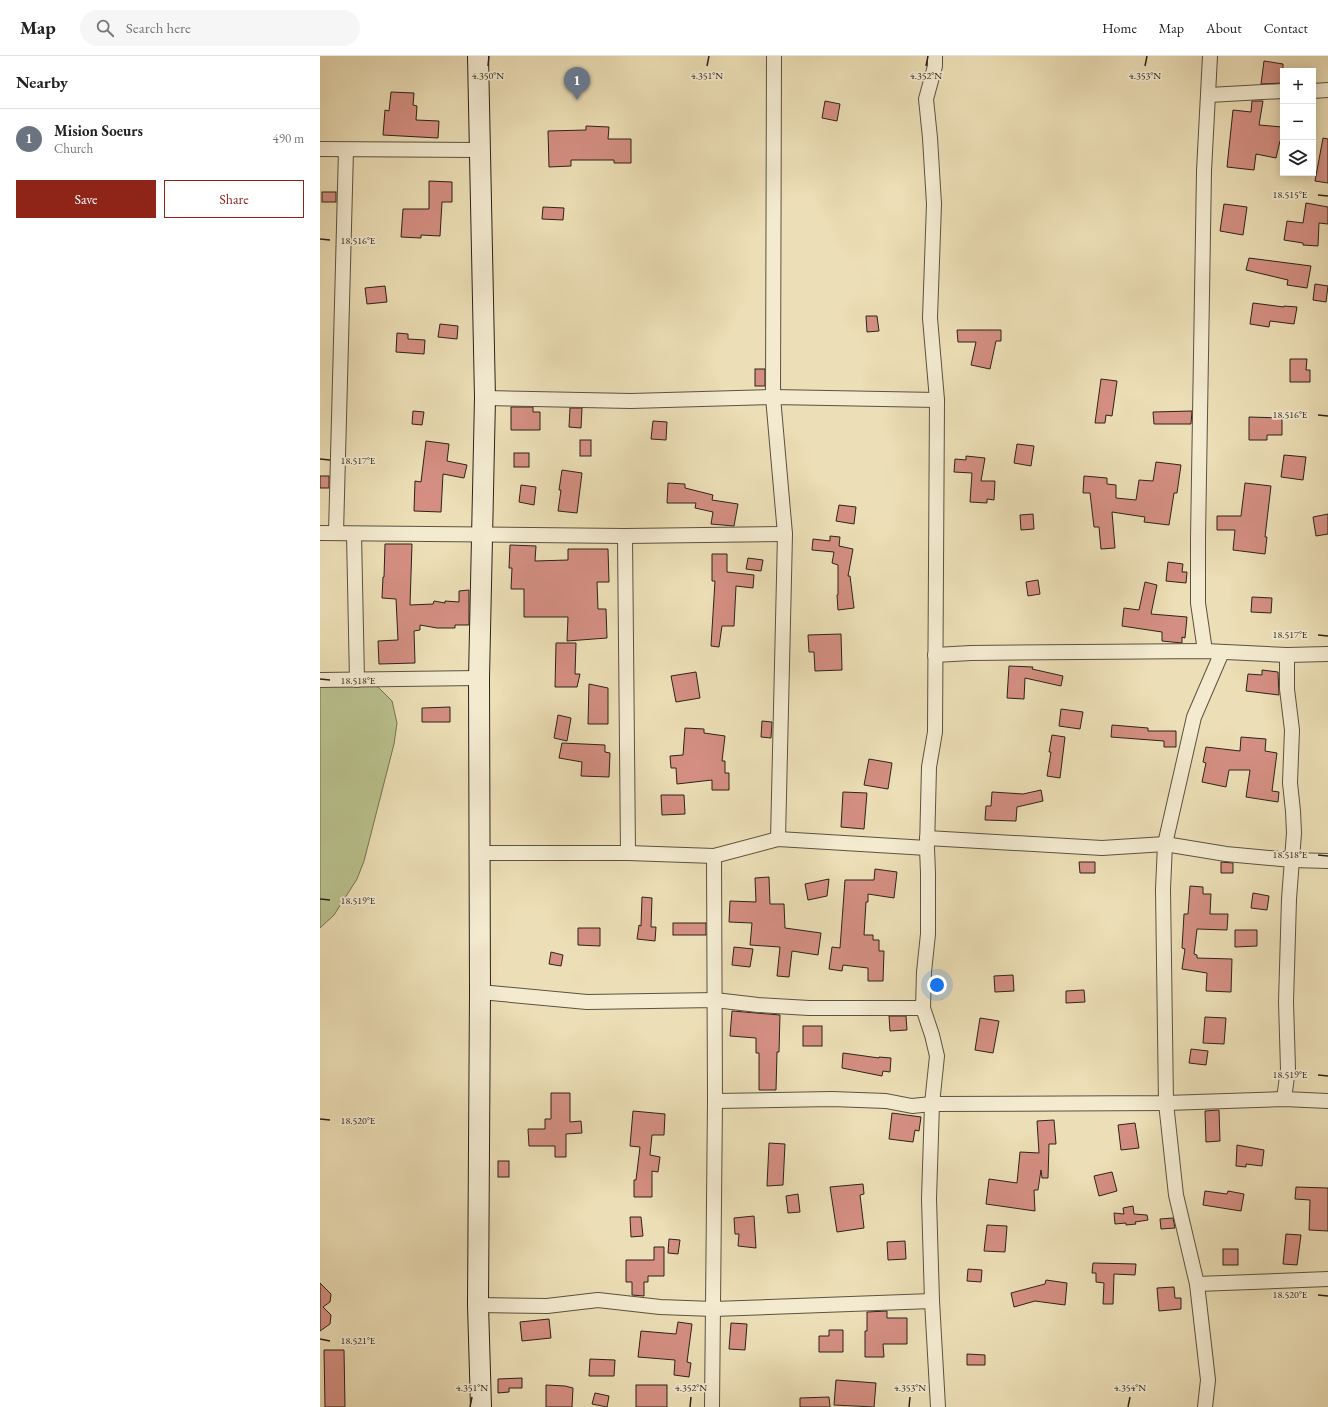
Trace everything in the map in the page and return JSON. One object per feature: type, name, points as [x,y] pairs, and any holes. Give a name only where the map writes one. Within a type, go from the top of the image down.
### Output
[{"type":"street","points":[[478,56],[485,398],[479,678],[480,992],[478,1305],[481,1407]]},
{"type":"street","points":[[774,56],[773,397],[785,534],[778,839]]},
{"type":"street","points":[[935,56],[935,66],[926,99],[934,204],[930,318],[937,400],[935,732],[928,768],[928,934],[924,972],[923,1008],[937,1056],[932,1104],[929,1199],[932,1301],[938,1407]]},
{"type":"street","points":[[1205,651],[1198,603],[1198,538],[1204,171],[1210,56]]},
{"type":"street","points":[[1316,91],[1328,90]]},
{"type":"street","points":[[1209,95],[1280,91]]},
{"type":"street","points":[[320,150],[480,150]]},
{"type":"street","points":[[336,533],[346,150]]},
{"type":"street","points":[[485,398],[631,401],[773,397],[937,400]]},
{"type":"street","points":[[320,533],[625,536],[785,534]]},
{"type":"street","points":[[354,534],[357,680]]},
{"type":"street","points":[[625,536],[628,853]]},
{"type":"street","points":[[935,655],[971,653],[1205,651],[1287,655],[1328,654]]},
{"type":"street","points":[[1205,1407],[1208,1380],[1196,1284],[1176,1195],[1166,1103],[1162,889],[1166,844],[1194,717],[1222,652]]},
{"type":"street","points":[[1284,1099],[1288,1068],[1286,1002],[1289,899],[1294,833],[1294,811],[1290,783],[1292,730],[1287,689],[1287,655]]},
{"type":"street","points":[[320,680],[479,678]]},
{"type":"street","points":[[479,853],[628,853],[714,856],[778,839],[1102,848],[1166,844],[1226,854],[1292,860],[1328,861]]},
{"type":"street","points":[[712,1407],[715,1101],[714,856]]},
{"type":"street","points":[[480,992],[587,1002],[715,1000],[758,1005],[809,1008],[923,1008]]},
{"type":"street","points":[[715,1101],[832,1099],[886,1101],[912,1106],[932,1104],[1166,1103],[1284,1099],[1328,1101]]},
{"type":"street","points":[[1196,1284],[1328,1279]]},
{"type":"street","points":[[478,1305],[547,1306],[598,1300],[660,1307],[713,1308],[932,1301]]},
{"type":"green space","points":[[320,679],[340,679],[378,687],[392,701],[397,723],[394,744],[364,861],[357,879],[334,915],[320,928]]},
{"type":"building","points":[[1264,61],[1283,64],[1283,68],[1280,68],[1280,83],[1261,84]]},
{"type":"building","points":[[391,92],[414,93],[413,105],[417,106],[416,120],[439,121],[438,138],[383,135],[385,110],[389,111]]},
{"type":"building","points":[[825,101],[840,104],[837,121],[822,118]]},
{"type":"building","points":[[1252,101],[1263,101],[1259,125],[1280,127],[1280,141],[1276,158],[1256,154],[1254,170],[1227,167],[1233,110],[1251,112]]},
{"type":"building","points":[[586,126],[609,127],[608,139],[631,139],[631,163],[614,163],[614,160],[571,160],[571,166],[549,167],[548,131],[586,130]]},
{"type":"building","points":[[1323,138],[1328,139],[1328,183],[1315,181]]},
{"type":"building","points":[[429,181],[452,182],[452,202],[442,202],[440,236],[421,235],[421,238],[401,237],[403,209],[429,209]]},
{"type":"building","points":[[322,192],[336,192],[336,202],[322,202]]},
{"type":"building","points":[[1306,203],[1328,207],[1328,224],[1319,223],[1318,246],[1303,245],[1303,243],[1284,240],[1287,221],[1303,223]]},
{"type":"building","points":[[1224,204],[1247,207],[1243,235],[1220,231]]},
{"type":"building","points":[[543,207],[564,208],[563,220],[542,219]]},
{"type":"building","points":[[1249,258],[1311,266],[1307,288],[1287,285],[1288,280],[1246,270]]},
{"type":"building","points":[[1315,284],[1328,286],[1326,302],[1313,300]]},
{"type":"building","points":[[385,286],[387,302],[367,304],[365,288]]},
{"type":"building","points":[[1253,303],[1297,307],[1294,324],[1270,321],[1269,327],[1250,324]]},
{"type":"building","points":[[866,316],[877,316],[879,331],[867,332]]},
{"type":"building","points":[[440,324],[458,326],[457,339],[438,337]]},
{"type":"building","points":[[957,330],[1001,330],[1001,341],[996,341],[990,369],[971,365],[976,342],[958,342]]},
{"type":"building","points":[[397,333],[408,334],[408,339],[425,340],[424,354],[396,352]]},
{"type":"building","points":[[1290,359],[1307,359],[1306,370],[1310,370],[1310,382],[1290,382]]},
{"type":"building","points":[[755,369],[765,369],[765,386],[755,386]]},
{"type":"building","points":[[1101,379],[1117,381],[1112,416],[1106,415],[1105,423],[1095,423]]},
{"type":"building","points":[[511,407],[533,407],[533,412],[540,412],[540,430],[511,430]]},
{"type":"building","points":[[570,408],[582,408],[581,428],[569,427]]},
{"type":"building","points":[[413,411],[424,412],[422,425],[412,424]]},
{"type":"building","points":[[1192,411],[1191,424],[1154,424],[1153,412]]},
{"type":"building","points":[[1249,417],[1282,418],[1282,435],[1267,435],[1267,440],[1249,440]]},
{"type":"building","points":[[653,421],[667,422],[666,440],[651,439]]},
{"type":"building","points":[[580,440],[591,440],[591,456],[580,456]]},
{"type":"building","points":[[426,441],[449,444],[447,461],[467,465],[464,478],[443,474],[441,512],[414,511],[415,481],[421,482]]},
{"type":"building","points":[[1017,444],[1034,446],[1031,466],[1014,463]]},
{"type":"building","points":[[514,453],[529,453],[529,467],[514,467]]},
{"type":"building","points":[[1284,455],[1306,457],[1303,480],[1281,477]]},
{"type":"building","points":[[966,456],[985,458],[981,481],[995,481],[994,500],[987,499],[987,503],[970,502],[972,473],[954,472],[955,459],[966,460]]},
{"type":"building","points":[[1156,462],[1181,465],[1177,493],[1174,493],[1169,525],[1144,522],[1145,517],[1112,512],[1115,548],[1101,549],[1099,527],[1094,527],[1090,493],[1083,493],[1084,476],[1107,478],[1107,484],[1116,485],[1116,498],[1136,500],[1139,480],[1153,481]]},
{"type":"building","points":[[562,470],[582,473],[577,513],[558,511]]},
{"type":"building","points":[[320,476],[329,476],[329,488],[320,488]]},
{"type":"building","points":[[668,483],[685,484],[685,488],[713,495],[712,500],[738,504],[734,526],[711,524],[713,512],[695,508],[696,503],[667,503]]},
{"type":"building","points":[[1245,483],[1271,486],[1265,537],[1267,537],[1265,554],[1233,550],[1235,530],[1217,530],[1217,516],[1241,516]]},
{"type":"building","points":[[521,485],[536,487],[534,505],[519,502]]},
{"type":"building","points":[[839,505],[856,507],[854,524],[836,521]]},
{"type":"building","points":[[1033,514],[1034,529],[1021,530],[1020,515]]},
{"type":"building","points":[[1328,514],[1328,534],[1316,536],[1313,517]]},
{"type":"building","points":[[830,536],[840,537],[839,546],[853,549],[848,576],[850,576],[854,608],[838,610],[838,565],[832,563],[834,552],[812,550],[813,539],[830,541]]},
{"type":"building","points":[[385,544],[412,544],[410,605],[433,604],[434,601],[445,603],[445,601],[459,602],[459,591],[469,590],[469,625],[455,625],[455,628],[437,628],[420,625],[420,630],[414,631],[415,663],[379,664],[378,641],[398,640],[396,599],[382,598]]},
{"type":"building","points":[[510,545],[536,546],[535,561],[568,560],[568,549],[608,549],[609,582],[597,582],[598,609],[606,609],[607,638],[567,641],[568,617],[524,617],[524,589],[511,589],[512,568],[509,568]]},
{"type":"building","points":[[712,554],[727,554],[727,572],[754,575],[753,588],[736,586],[734,626],[722,626],[719,647],[711,646],[715,581],[712,581]]},
{"type":"building","points":[[748,558],[763,560],[761,571],[746,569]]},
{"type":"building","points":[[1168,562],[1183,564],[1182,572],[1187,572],[1186,583],[1166,581]]},
{"type":"building","points":[[1038,580],[1040,594],[1028,596],[1026,582]]},
{"type":"building","points":[[1145,582],[1157,585],[1151,614],[1187,617],[1185,638],[1182,637],[1182,643],[1162,641],[1162,632],[1122,626],[1124,608],[1139,610]]},
{"type":"building","points":[[1252,597],[1272,598],[1271,613],[1251,612]]},
{"type":"building","points":[[841,634],[842,670],[815,671],[814,652],[809,652],[808,635]]},
{"type":"building","points":[[556,643],[576,643],[575,674],[580,674],[577,687],[555,687]]},
{"type":"building","points":[[1009,666],[1033,667],[1032,669],[1063,676],[1061,686],[1025,678],[1024,699],[1007,698]]},
{"type":"building","points":[[1262,670],[1278,672],[1279,695],[1246,691],[1248,674],[1262,675]]},
{"type":"building","points":[[696,672],[700,698],[676,702],[671,676]]},
{"type":"building","points":[[589,684],[608,688],[608,724],[588,724]]},
{"type":"building","points":[[450,707],[450,722],[422,722],[422,708]]},
{"type":"building","points":[[1061,709],[1083,712],[1080,729],[1059,726]]},
{"type":"building","points":[[558,715],[571,718],[567,741],[554,738]]},
{"type":"building","points":[[762,721],[772,722],[771,738],[761,737]]},
{"type":"building","points":[[1112,725],[1148,728],[1148,731],[1176,731],[1176,747],[1164,747],[1164,741],[1111,737]]},
{"type":"building","points":[[685,728],[704,729],[704,733],[725,736],[722,761],[725,761],[725,773],[729,773],[729,790],[712,790],[712,780],[677,784],[676,768],[671,768],[670,756],[683,755]]},
{"type":"building","points":[[1052,735],[1065,737],[1060,778],[1047,776]]},
{"type":"building","points":[[1241,737],[1266,739],[1265,751],[1277,753],[1272,791],[1279,792],[1278,802],[1246,797],[1250,770],[1229,770],[1226,787],[1202,782],[1206,763],[1203,762],[1206,747],[1240,751]]},
{"type":"building","points":[[562,743],[605,745],[605,752],[610,753],[609,777],[581,776],[582,762],[559,758]]},
{"type":"building","points":[[869,759],[892,763],[888,789],[864,785]]},
{"type":"building","points":[[1041,790],[1043,801],[1017,807],[1016,821],[985,820],[986,806],[991,806],[992,792],[1023,794]]},
{"type":"building","points":[[843,792],[867,793],[864,829],[841,827]]},
{"type":"building","points":[[661,795],[684,795],[685,814],[662,815]]},
{"type":"building","points":[[1079,862],[1095,862],[1095,873],[1080,873]]},
{"type":"building","points":[[1221,862],[1233,863],[1233,873],[1221,873]]},
{"type":"building","points":[[875,869],[897,872],[894,898],[868,894],[868,902],[866,902],[864,935],[873,935],[873,940],[879,940],[879,951],[884,951],[883,981],[868,981],[868,968],[843,965],[842,971],[829,969],[832,947],[840,948],[845,880],[874,880]]},
{"type":"building","points":[[769,877],[770,904],[784,904],[785,928],[821,933],[818,955],[792,951],[789,977],[777,976],[780,947],[750,945],[752,923],[729,922],[730,901],[756,902],[755,878]]},
{"type":"building","points":[[829,879],[827,896],[808,900],[805,884]]},
{"type":"building","points":[[1190,886],[1203,887],[1203,894],[1211,894],[1210,914],[1228,914],[1227,930],[1197,929],[1194,954],[1197,955],[1197,958],[1232,959],[1231,992],[1206,991],[1207,973],[1182,969],[1185,949],[1182,948],[1184,914],[1188,914]]},
{"type":"building","points":[[1253,893],[1269,896],[1267,910],[1251,908]]},
{"type":"building","points":[[642,897],[652,898],[651,927],[656,927],[655,941],[637,939],[639,925],[641,926]]},
{"type":"building","points":[[673,923],[706,923],[706,935],[673,935]]},
{"type":"building","points":[[578,928],[600,928],[600,946],[578,945]]},
{"type":"building","points":[[1235,930],[1257,930],[1257,946],[1235,947]]},
{"type":"building","points":[[734,947],[753,949],[750,967],[732,965]]},
{"type":"building","points":[[551,952],[563,955],[561,966],[549,964]]},
{"type":"building","points":[[1013,975],[1014,991],[995,992],[994,976]]},
{"type":"building","points":[[1084,990],[1085,1002],[1066,1003],[1066,991]]},
{"type":"building","points":[[732,1011],[780,1015],[776,1090],[759,1090],[759,1053],[756,1053],[756,1038],[730,1036]]},
{"type":"building","points":[[889,1016],[906,1016],[907,1030],[890,1031]]},
{"type":"building","points":[[1205,1017],[1226,1018],[1224,1044],[1203,1043]]},
{"type":"building","points":[[980,1018],[999,1021],[993,1053],[975,1050]]},
{"type":"building","points":[[803,1026],[822,1026],[822,1046],[803,1046]]},
{"type":"building","points":[[1191,1049],[1208,1051],[1206,1065],[1189,1063]]},
{"type":"building","points":[[843,1053],[879,1058],[891,1058],[890,1072],[883,1071],[882,1076],[842,1068]]},
{"type":"building","points":[[551,1093],[570,1093],[570,1122],[581,1121],[582,1133],[566,1134],[566,1157],[555,1157],[555,1146],[529,1146],[528,1129],[545,1129],[545,1119],[551,1119]]},
{"type":"building","points":[[1219,1110],[1220,1141],[1206,1142],[1205,1111]]},
{"type":"building","points":[[633,1111],[665,1114],[664,1135],[652,1135],[650,1155],[660,1157],[658,1172],[652,1171],[652,1197],[634,1197],[634,1180],[636,1180],[640,1147],[630,1146]]},
{"type":"building","points":[[892,1113],[921,1117],[919,1131],[915,1130],[913,1142],[889,1139]]},
{"type":"building","points":[[1054,1120],[1056,1144],[1049,1144],[1048,1178],[1042,1178],[1041,1170],[1038,1190],[1034,1190],[1035,1211],[986,1204],[989,1179],[1017,1183],[1020,1152],[1039,1153],[1037,1121]]},
{"type":"building","points":[[1135,1123],[1139,1148],[1121,1150],[1118,1125]]},
{"type":"building","points":[[769,1143],[785,1144],[783,1185],[767,1186]]},
{"type":"building","points":[[1237,1145],[1264,1150],[1262,1166],[1246,1164],[1246,1167],[1236,1166]]},
{"type":"building","points":[[498,1161],[509,1161],[509,1177],[498,1177]]},
{"type":"building","points":[[1112,1172],[1117,1191],[1099,1196],[1094,1176]]},
{"type":"building","points":[[863,1184],[864,1194],[860,1195],[864,1228],[837,1232],[830,1187]]},
{"type":"building","points":[[1296,1187],[1328,1188],[1328,1231],[1309,1230],[1310,1200],[1295,1199]]},
{"type":"building","points":[[1205,1191],[1227,1194],[1228,1191],[1244,1194],[1241,1211],[1203,1205]]},
{"type":"building","points":[[798,1194],[800,1212],[788,1213],[786,1196]]},
{"type":"building","points":[[1133,1206],[1134,1214],[1147,1215],[1148,1220],[1135,1222],[1136,1224],[1115,1224],[1114,1213],[1124,1214],[1123,1208]]},
{"type":"building","points":[[754,1216],[756,1248],[738,1246],[739,1234],[735,1234],[734,1218]]},
{"type":"building","points":[[630,1217],[641,1217],[643,1236],[631,1237]]},
{"type":"building","points":[[1173,1218],[1175,1228],[1161,1229],[1160,1219]]},
{"type":"building","points":[[987,1225],[1007,1226],[1005,1252],[984,1251]]},
{"type":"building","points":[[1286,1234],[1301,1235],[1297,1265],[1283,1264]]},
{"type":"building","points":[[669,1239],[680,1240],[678,1254],[668,1253]]},
{"type":"building","points":[[905,1241],[906,1259],[888,1260],[887,1242]]},
{"type":"building","points":[[654,1247],[664,1247],[664,1276],[648,1276],[648,1282],[644,1282],[644,1296],[632,1295],[632,1282],[626,1282],[626,1260],[654,1260]]},
{"type":"building","points":[[1223,1249],[1238,1249],[1238,1265],[1223,1265]]},
{"type":"building","points":[[1093,1263],[1136,1264],[1135,1275],[1114,1274],[1113,1304],[1103,1304],[1104,1283],[1096,1282],[1096,1273],[1092,1273]]},
{"type":"building","points":[[968,1269],[982,1270],[981,1282],[967,1281]]},
{"type":"building","points":[[1046,1280],[1067,1283],[1065,1305],[1035,1301],[1014,1307],[1011,1293],[1045,1284]]},
{"type":"building","points":[[320,1283],[331,1294],[330,1302],[323,1307],[331,1315],[330,1324],[320,1331]]},
{"type":"building","points":[[1174,1287],[1175,1298],[1181,1298],[1181,1309],[1159,1311],[1157,1288]]},
{"type":"building","points":[[887,1311],[887,1318],[907,1318],[907,1344],[883,1344],[884,1357],[865,1357],[867,1312]]},
{"type":"building","points":[[549,1319],[551,1338],[522,1341],[520,1322]]},
{"type":"building","points":[[678,1322],[692,1324],[687,1362],[691,1363],[689,1377],[674,1375],[675,1360],[638,1357],[641,1331],[676,1334]]},
{"type":"building","points":[[731,1323],[747,1324],[745,1350],[729,1349]]},
{"type":"building","points":[[829,1330],[843,1330],[843,1352],[819,1352],[819,1336],[829,1336]]},
{"type":"building","points":[[324,1350],[344,1350],[345,1407],[325,1407]]},
{"type":"building","points":[[967,1354],[985,1355],[985,1365],[967,1365]]},
{"type":"building","points":[[590,1359],[615,1360],[614,1376],[589,1376]]},
{"type":"building","points":[[522,1378],[522,1388],[509,1388],[509,1392],[498,1393],[498,1379]]},
{"type":"building","points":[[836,1380],[876,1383],[874,1407],[834,1405]]},
{"type":"building","points":[[546,1385],[573,1388],[572,1407],[546,1407]]},
{"type":"building","points":[[636,1385],[667,1385],[667,1407],[636,1407]]},
{"type":"building","points":[[595,1393],[609,1396],[607,1407],[592,1404]]},
{"type":"building","points":[[829,1397],[830,1407],[800,1407],[800,1398]]},
{"type":"place","name":"Mision Soeurs","points":[[577,100]]}]
